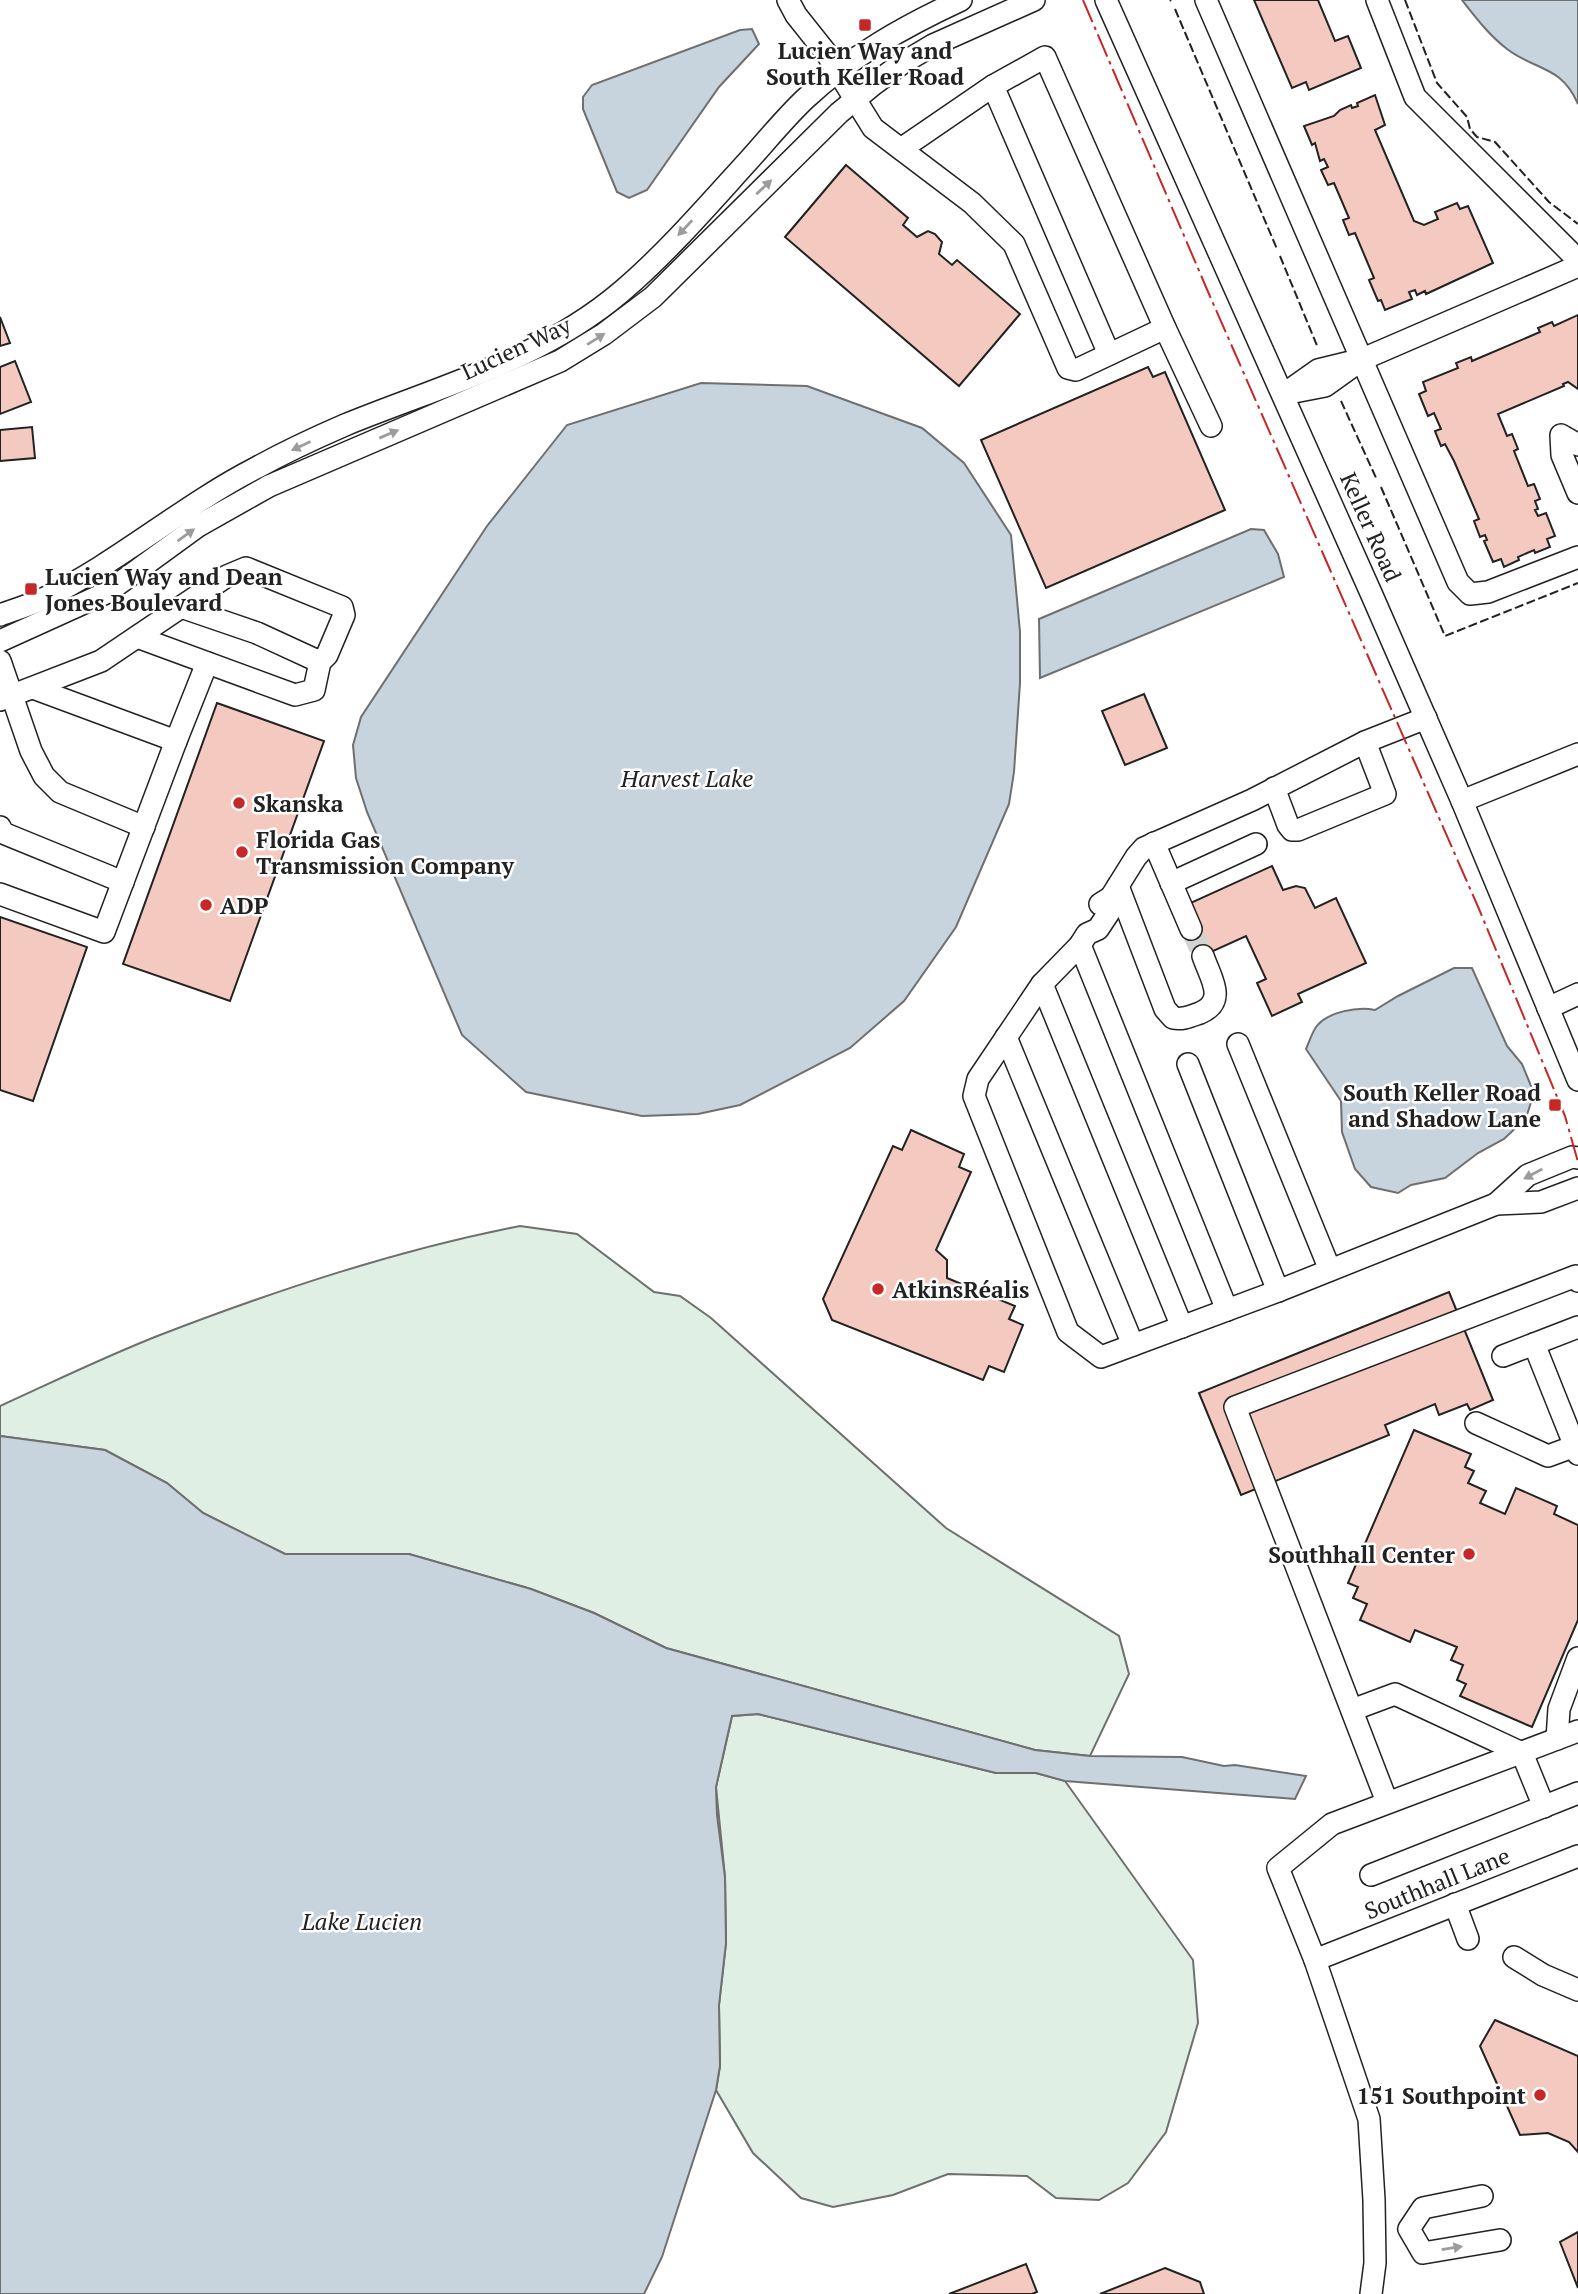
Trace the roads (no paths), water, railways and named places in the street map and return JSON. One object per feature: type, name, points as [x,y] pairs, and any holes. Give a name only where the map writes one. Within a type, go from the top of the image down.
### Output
[{"type":"street","points":[[788,0],[796,15],[827,54],[873,128],[972,203],[1014,244],[1068,368],[1076,370],[1165,328]]},
{"type":"street","name":"Lucien Way","points":[[0,615],[43,599],[88,574],[182,511],[255,468],[344,426],[532,352],[581,322],[621,292],[663,253],[789,115],[837,72],[900,30],[961,0]]},
{"type":"street","name":"Lucien Way","points":[[0,641],[106,593],[198,526],[269,486],[560,361],[604,334],[653,297],[854,100],[901,64],[933,45],[1034,0]]},
{"type":"street","name":"Keller Road","points":[[1106,0],[1284,394],[1426,718],[1578,1080]]},
{"type":"street","points":[[1206,0],[1458,582],[1471,594],[1488,592],[1578,556]]},
{"type":"street","points":[[1377,0],[1415,97],[1578,260]]},
{"type":"street","points":[[901,149],[993,86],[1045,57],[1211,426]]},
{"type":"street","points":[[993,86],[1109,354]]},
{"type":"street","points":[[1284,394],[1318,370],[1363,359],[1578,266]]},
{"type":"street","points":[[1578,445],[1561,435],[1562,455],[1578,494]]},
{"type":"street","points":[[6,698],[101,661],[227,576],[246,568],[342,607],[344,615],[327,655],[320,662],[314,690],[295,695],[137,637]]},
{"type":"street","points":[[181,607],[257,634],[320,662]]},
{"type":"street","points":[[0,661],[6,698],[44,776],[60,792],[144,827]]},
{"type":"street","points":[[0,894],[104,932],[207,663]]},
{"type":"street","points":[[33,688],[176,741]]},
{"type":"street","points":[[1227,1310],[1084,939],[1087,923],[1103,900],[1114,891],[1136,857],[1154,843],[1252,800],[1365,741],[1426,718]]},
{"type":"street","points":[[1274,788],[1292,830],[1298,830],[1385,794],[1365,741]]},
{"type":"street","points":[[1462,801],[1578,754]]},
{"type":"street","points":[[0,827],[3,833],[123,882]]},
{"type":"street","points":[[1154,843],[1191,929]]},
{"type":"street","points":[[1171,883],[1255,844]]},
{"type":"street","points":[[1114,891],[1165,1009],[1173,1018],[1187,1018],[1213,1005],[1216,992],[1203,956]]},
{"type":"street","points":[[1084,939],[1041,984],[978,1079],[974,1096],[1068,1332],[1101,1357],[1278,1291],[1496,1204],[1541,1202],[1578,1188]]},
{"type":"street","points":[[1041,984],[1182,1327]]},
{"type":"street","points":[[1548,1008],[1578,994]]},
{"type":"street","points":[[1006,1037],[1133,1345]]},
{"type":"street","points":[[1238,1044],[1330,1270]]},
{"type":"street","points":[[1188,1064],[1278,1291]]},
{"type":"street","points":[[1496,1204],[1528,1175],[1578,1157]]},
{"type":"street","points":[[1387,1802],[1235,1407],[1576,1276],[1578,1281]]},
{"type":"street","points":[[1503,1356],[1578,1327]]},
{"type":"street","points":[[1476,1423],[1548,1456],[1576,1450],[1534,1344]]},
{"type":"street","points":[[1557,1739],[1559,1709],[1578,1658]]},
{"type":"street","points":[[1352,1710],[1395,1694],[1522,1753],[1544,1807]]},
{"type":"street","points":[[1371,2294],[1375,2231],[1369,2119],[1315,1960],[1278,1868],[1332,1824],[1578,1731]]},
{"type":"street","points":[[1371,1875],[1578,1793]]},
{"type":"street","name":"Southhall Lane","points":[[1315,1960],[1578,1856]]},
{"type":"street","points":[[1455,1904],[1468,1939]]},
{"type":"street","points":[[1514,1957],[1543,1975],[1578,1990]]},
{"type":"street","points":[[1409,2229],[1423,2208],[1482,2196]]},
{"type":"street","points":[[1375,2231],[1409,2229]]},
{"type":"street","points":[[1409,2229],[1423,2253],[1500,2241]]},
{"type":"water","points":[[1462,0],[1578,0],[1578,104],[1564,82],[1507,49]]},
{"type":"water","points":[[752,29],[759,44],[719,87],[647,190],[629,198],[617,192],[583,109],[583,97],[592,85],[740,30]]},
{"type":"water","name":"Harvest Lake","points":[[701,383],[807,386],[922,428],[964,463],[1011,535],[1020,632],[1020,683],[1014,772],[1009,804],[956,927],[904,1001],[850,1048],[740,1105],[698,1114],[642,1116],[526,1092],[462,1035],[367,812],[356,778],[353,745],[361,717],[487,526],[567,425]]},
{"type":"water","points":[[1251,529],[1264,530],[1278,554],[1284,577],[1040,678],[1039,619]]},
{"type":"water","points":[[1454,968],[1472,968],[1507,1046],[1522,1064],[1534,1093],[1526,1118],[1504,1139],[1478,1153],[1445,1178],[1411,1185],[1398,1193],[1371,1187],[1355,1169],[1342,1132],[1341,1101],[1306,1049],[1316,1027],[1327,1017],[1352,1010],[1375,1010]]},
{"type":"water","name":"Lake Lucien","points":[[0,1436],[105,1450],[167,1483],[203,1513],[285,1554],[409,1554],[531,1589],[594,1613],[666,1648],[1035,1750],[1090,1756],[1182,1757],[1224,1766],[1235,1765],[1306,1776],[1295,1799],[1065,1781],[1036,1773],[996,1773],[758,1714],[732,1716],[716,1787],[725,1877],[726,1943],[719,2005],[720,2066],[716,2090],[662,2257],[644,2294],[0,2294]]},
{"type":"tunnel","points":[[1191,929],[1203,956]]},
{"type":"place","name":"Lucien Way and South Keller Road","points":[[865,25]]},
{"type":"place","name":"Lucien Way and Dean Jones Boulevard","points":[[31,589]]},
{"type":"place","name":"Skanska","points":[[239,803]]},
{"type":"place","name":"Florida Gas Transmission Company","points":[[242,852]]},
{"type":"place","name":"ADP","points":[[206,905]]},
{"type":"place","name":"South Keller Road and Shadow Lane","points":[[1555,1105]]},
{"type":"place","name":"AtkinsRéalis","points":[[878,1289]]},
{"type":"place","name":"Southhall Center","points":[[1469,1554]]},
{"type":"place","name":"151 Southpoint","points":[[1540,2095]]}]
